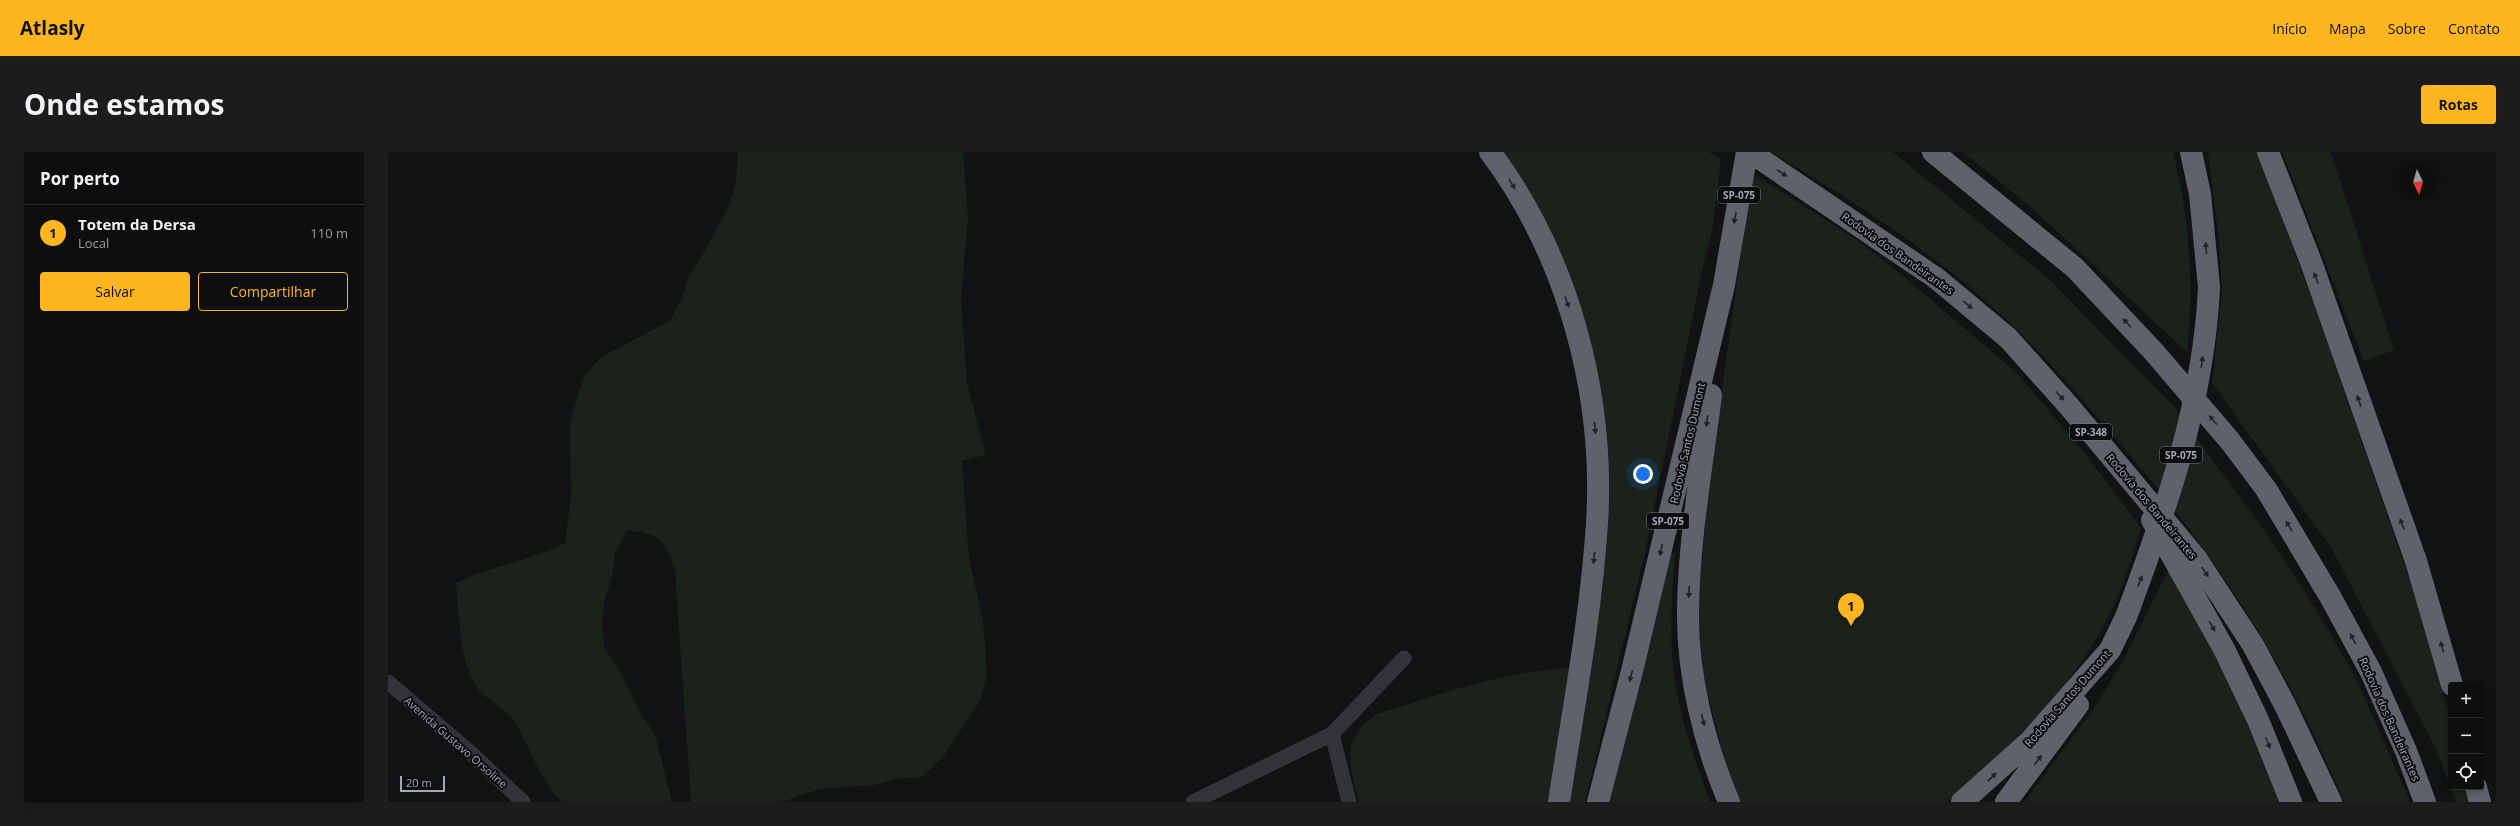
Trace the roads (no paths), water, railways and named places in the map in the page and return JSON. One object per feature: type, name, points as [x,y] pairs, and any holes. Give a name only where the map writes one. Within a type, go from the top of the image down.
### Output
[{"type":"highway","points":[[1490,152],[1514,187],[1555,268],[1579,339],[1592,409],[1597,449],[1597,522],[1559,802]]},
{"type":"highway","name":"Rodovia Santos Dumont","points":[[1598,802],[1632,671],[1724,285],[1731,239],[1748,152]]},
{"type":"highway","name":"Rodovia dos Bandeirantes","points":[[1748,152],[1936,278],[2008,338],[2196,558],[2253,645],[2285,705],[2331,802]]},
{"type":"highway","name":"Rodovia Santos Dumont","points":[[1962,802],[2029,742],[2110,650],[2126,618],[2157,535],[2192,416],[2202,365],[2209,287],[2200,194],[2191,152]]},
{"type":"highway","points":[[2268,152],[2313,270],[2416,561],[2451,682]]},
{"type":"highway","name":"Rodovia dos Bandeirantes","points":[[1938,154],[2075,268],[2154,352],[2235,447],[2266,489],[2335,604],[2371,672],[2406,751],[2426,802]]},
{"type":"highway","points":[[1724,285],[1692,540],[1688,611],[1693,677],[1703,721],[1729,802]]},
{"type":"highway","points":[[2123,471],[2224,649],[2258,720],[2291,802]]},
{"type":"highway","points":[[2006,802],[2083,698],[2110,650]]},
{"type":"highway","points":[[2477,790],[2480,802]]},
{"type":"street","points":[[1194,802],[1332,734],[1404,658]]},
{"type":"street","name":"Avenida Gustavo Orsoline","points":[[388,682],[472,754],[523,802]]},
{"type":"street","points":[[1332,734],[1349,802]]},
{"type":"place","name":"Totem da Dersa","points":[[1851,626]]}]
